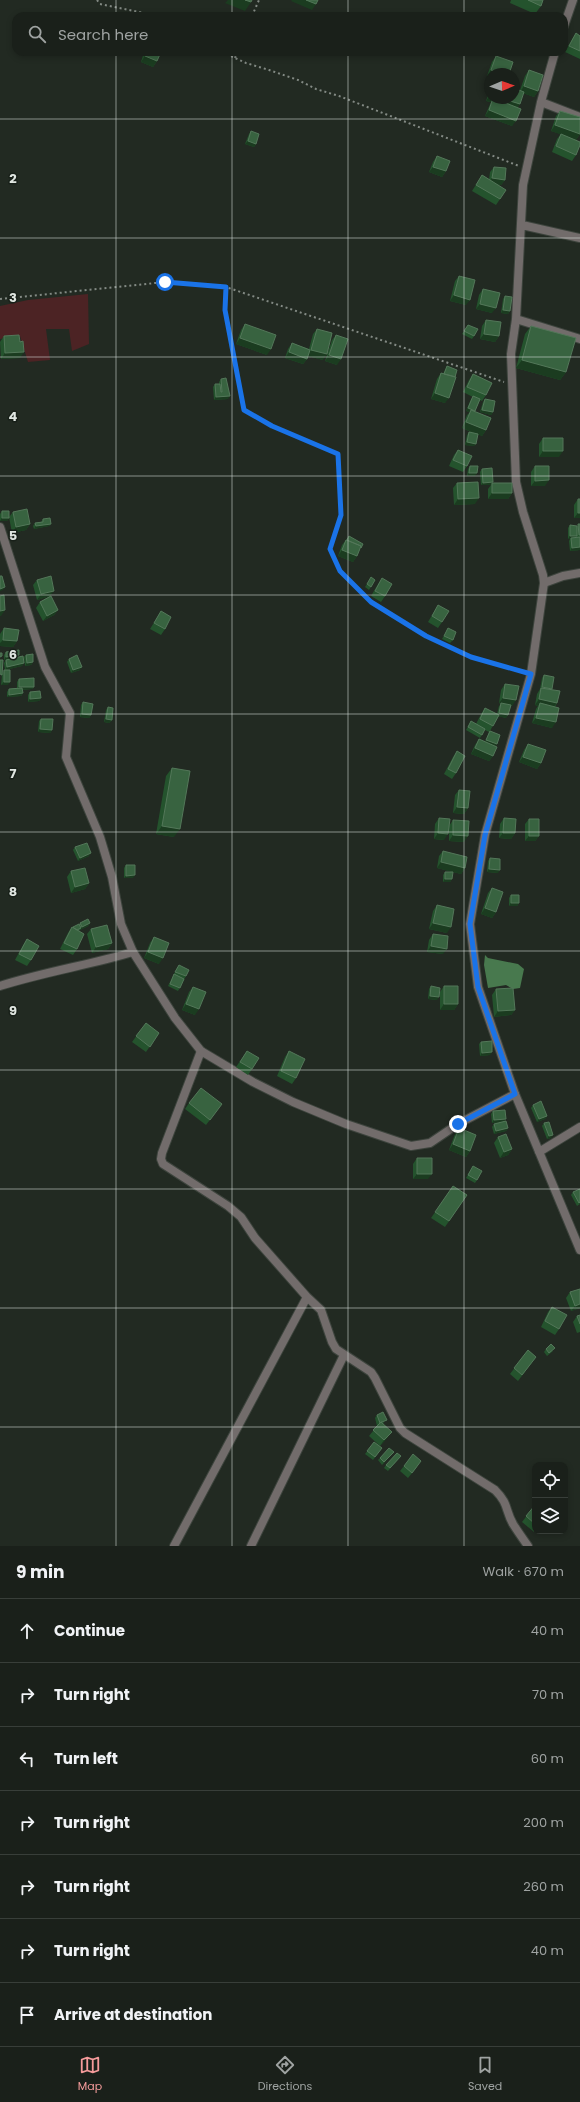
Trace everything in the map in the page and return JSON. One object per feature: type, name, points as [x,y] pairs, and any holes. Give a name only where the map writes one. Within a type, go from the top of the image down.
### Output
[{"type":"street","points":[[568,14],[573,0]]},
{"type":"street","points":[[554,56],[541,102],[523,185],[516,319],[511,354],[516,482],[522,512],[543,575],[544,583],[531,674],[485,835],[470,924],[478,987],[515,1094],[580,1250]]},
{"type":"street","points":[[541,102],[580,117]]},
{"type":"street","points":[[522,225],[580,238]]},
{"type":"street","points":[[516,319],[580,339]]},
{"type":"street","points":[[0,527],[45,667],[70,713],[66,757],[100,837],[112,877],[121,924],[133,952],[175,1018],[201,1051],[253,1082],[293,1102],[346,1124],[411,1146],[430,1143],[458,1124],[515,1094]]},
{"type":"street","points":[[544,583],[563,576],[580,573]]},
{"type":"street","points":[[0,986],[40,973],[93,963],[133,952]]},
{"type":"street","points":[[201,1051],[161,1159],[163,1164],[228,1206],[241,1217],[255,1238],[307,1297],[321,1310],[336,1350],[371,1372],[397,1422],[405,1433],[495,1490],[502,1497],[509,1510],[513,1524],[528,1546]]},
{"type":"street","points":[[539,1152],[580,1127]]},
{"type":"street","points":[[174,1546],[307,1297]]},
{"type":"street","points":[[251,1546],[344,1356]]},
{"type":"path","points":[[97,0],[100,4],[139,12]]},
{"type":"path","points":[[254,12],[259,0]]},
{"type":"path","points":[[231,56],[246,63],[298,80],[316,89],[339,96],[403,123],[527,169]]},
{"type":"path","points":[[0,299],[165,282],[226,287],[512,385]]},
{"type":"path","points":[[226,287],[225,310],[244,410],[272,426],[338,454],[341,515],[330,549],[340,571],[371,602],[426,636],[471,657],[531,674]]},
{"type":"shaded area","points":[[88,294],[89,344],[72,351],[69,329],[46,329],[50,360],[28,362],[20,336],[0,339],[0,306],[28,300]]},
{"type":"shaded area","points":[[485,955],[488,958],[518,964],[524,969],[520,988],[513,989],[506,985],[488,988],[484,965]]},
{"type":"building","points":[[306,0],[318,0],[316,4]]},
{"type":"building","points":[[528,0],[543,0],[541,6]]},
{"type":"building","points":[[576,33],[580,36],[580,51],[569,46]]},
{"type":"building","points":[[145,56],[159,56],[157,61]]},
{"type":"building","points":[[496,56],[513,62],[511,68],[492,68]]},
{"type":"building","points":[[529,70],[543,75],[538,91],[524,86]]},
{"type":"building","points":[[520,90],[524,92],[520,104]]},
{"type":"building","points":[[491,104],[508,104],[521,109],[516,121],[489,110]]},
{"type":"building","points":[[560,111],[580,117],[580,134],[555,125]]},
{"type":"building","points":[[251,131],[259,134],[256,144],[248,141]]},
{"type":"building","points":[[561,134],[580,142],[576,155],[556,146]]},
{"type":"building","points":[[437,156],[450,161],[446,171],[433,167]]},
{"type":"building","points":[[494,167],[506,168],[505,180],[492,178]]},
{"type":"building","points":[[482,175],[506,190],[500,199],[476,185]]},
{"type":"building","points":[[459,276],[475,280],[470,300],[454,295]]},
{"type":"building","points":[[483,289],[500,293],[496,308],[480,304]]},
{"type":"building","points":[[505,296],[512,297],[510,311],[503,310]]},
{"type":"building","points":[[486,320],[501,322],[499,336],[484,334]]},
{"type":"building","points":[[245,324],[276,335],[271,349],[240,338]]},
{"type":"building","points":[[468,325],[478,329],[474,336],[464,331]]},
{"type":"building","points":[[531,326],[576,338],[566,372],[522,360]]},
{"type":"building","points":[[317,329],[332,333],[327,354],[311,350]]},
{"type":"building","points":[[19,335],[20,342],[23,341],[24,352],[5,353],[4,336]]},
{"type":"building","points":[[336,335],[348,339],[341,359],[329,355]]},
{"type":"building","points":[[292,343],[310,350],[307,359],[289,352]]},
{"type":"building","points":[[447,366],[457,370],[455,377],[444,374]]},
{"type":"building","points":[[441,373],[456,377],[449,398],[435,393]]},
{"type":"building","points":[[473,374],[492,383],[486,395],[467,387]]},
{"type":"building","points":[[226,378],[230,396],[216,397],[215,384],[220,384],[222,392],[221,379]]},
{"type":"building","points":[[473,396],[480,399],[475,411],[468,408]]},
{"type":"building","points":[[485,399],[495,401],[493,412],[482,410]]},
{"type":"building","points":[[471,410],[491,418],[486,430],[466,422]]},
{"type":"building","points":[[469,432],[478,434],[476,444],[467,442]]},
{"type":"building","points":[[543,438],[563,438],[563,451],[543,451]]},
{"type":"building","points":[[458,450],[472,456],[467,466],[453,460]]},
{"type":"building","points":[[470,466],[478,466],[477,473],[469,473]]},
{"type":"building","points":[[535,466],[549,466],[549,480],[535,481]]},
{"type":"building","points":[[492,468],[493,482],[483,483],[482,469]]},
{"type":"building","points":[[478,482],[479,498],[458,499],[457,483]]},
{"type":"building","points":[[492,483],[512,483],[512,493],[492,493]]},
{"type":"building","points":[[578,499],[580,499],[580,513],[578,513]]},
{"type":"building","points":[[27,509],[30,524],[16,527],[13,512]]},
{"type":"building","points":[[2,511],[9,511],[9,518],[2,518]]},
{"type":"building","points":[[50,518],[51,524],[36,526],[35,523],[43,522],[43,519]]},
{"type":"building","points":[[578,524],[580,524],[580,535],[579,535]]},
{"type":"building","points":[[570,525],[577,526],[577,536],[570,536]]},
{"type":"building","points":[[349,536],[363,544],[361,548],[361,546],[347,540]]},
{"type":"building","points":[[580,537],[580,547],[572,548],[571,538]]},
{"type":"building","points":[[346,540],[361,546],[357,556],[342,550]]},
{"type":"building","points":[[0,576],[2,576],[5,587],[0,589]]},
{"type":"building","points":[[51,576],[54,591],[41,594],[37,580]]},
{"type":"building","points":[[371,577],[375,580],[371,587],[367,584]]},
{"type":"building","points":[[382,578],[392,584],[385,596],[375,591]]},
{"type":"building","points":[[4,595],[5,610],[0,611],[0,596]]},
{"type":"building","points":[[51,596],[58,610],[47,616],[40,602]]},
{"type":"building","points":[[438,605],[449,611],[442,622],[432,616]]},
{"type":"building","points":[[161,611],[171,617],[165,629],[154,623]]},
{"type":"building","points":[[4,628],[19,630],[17,641],[3,640]]},
{"type":"building","points":[[448,628],[456,632],[453,640],[444,636]]},
{"type":"building","points":[[19,650],[19,655],[6,657],[6,652]]},
{"type":"building","points":[[33,654],[33,662],[27,663],[26,655]]},
{"type":"building","points":[[77,655],[82,667],[73,670],[69,659]]},
{"type":"building","points":[[23,656],[24,663],[7,667],[6,660]]},
{"type":"building","points":[[0,660],[3,660],[2,675],[0,674]]},
{"type":"building","points":[[4,670],[10,670],[10,682],[4,682]]},
{"type":"building","points":[[544,675],[554,677],[552,689],[542,687]]},
{"type":"building","points":[[34,678],[34,687],[19,687],[19,679]]},
{"type":"building","points":[[505,684],[519,686],[516,700],[503,698]]},
{"type":"building","points":[[22,688],[23,693],[9,695],[9,689]]},
{"type":"building","points":[[541,688],[560,691],[557,703],[539,699]]},
{"type":"building","points":[[40,691],[41,698],[30,699],[30,692]]},
{"type":"building","points":[[83,702],[93,704],[91,715],[82,714]]},
{"type":"building","points":[[501,703],[511,705],[508,715],[499,713]]},
{"type":"building","points":[[540,703],[559,708],[556,722],[536,718]]},
{"type":"building","points":[[108,707],[113,708],[112,720],[106,719]]},
{"type":"building","points":[[485,708],[499,715],[493,726],[480,719]]},
{"type":"building","points":[[41,719],[53,719],[52,730],[40,729]]},
{"type":"building","points":[[471,721],[485,729],[482,735],[468,727]]},
{"type":"building","points":[[490,731],[500,735],[497,744],[486,740]]},
{"type":"building","points":[[479,739],[497,747],[493,756],[475,748]]},
{"type":"building","points":[[528,744],[546,750],[541,763],[523,757]]},
{"type":"building","points":[[457,751],[465,756],[456,773],[448,769]]},
{"type":"building","points":[[172,768],[190,771],[180,829],[162,826]]},
{"type":"building","points":[[459,790],[470,791],[468,808],[457,807]]},
{"type":"building","points":[[439,818],[450,819],[448,834],[438,833]]},
{"type":"building","points":[[504,818],[516,819],[515,833],[503,833]]},
{"type":"building","points":[[529,819],[539,819],[539,836],[529,836]]},
{"type":"building","points":[[453,820],[469,821],[468,836],[453,835]]},
{"type":"building","points":[[87,843],[91,853],[80,858],[75,847]]},
{"type":"building","points":[[443,851],[467,857],[465,868],[441,862]]},
{"type":"building","points":[[490,858],[500,859],[500,870],[489,869]]},
{"type":"building","points":[[126,865],[135,865],[135,875],[126,876]]},
{"type":"building","points":[[85,868],[89,883],[75,887],[71,871]]},
{"type":"building","points":[[445,872],[453,872],[452,879],[445,879]]},
{"type":"building","points":[[492,888],[503,892],[496,912],[485,908]]},
{"type":"building","points":[[511,895],[519,895],[519,903],[511,903]]},
{"type":"building","points":[[437,905],[454,909],[451,927],[433,923]]},
{"type":"building","points":[[88,919],[90,923],[82,927],[80,923]]},
{"type":"building","points":[[79,924],[81,928],[77,930],[73,927]]},
{"type":"building","points":[[107,925],[112,943],[96,947],[91,929]]},
{"type":"building","points":[[72,927],[84,934],[77,949],[64,943]]},
{"type":"building","points":[[433,934],[448,936],[447,949],[431,946]]},
{"type":"building","points":[[154,937],[169,943],[163,958],[148,952]]},
{"type":"building","points":[[27,939],[39,946],[31,960],[19,954]]},
{"type":"building","points":[[179,965],[189,970],[186,976],[175,972]]},
{"type":"building","points":[[174,974],[184,979],[180,988],[170,984]]},
{"type":"building","points":[[431,986],[440,988],[439,997],[430,996]]},
{"type":"building","points":[[444,986],[458,986],[458,1004],[444,1004]]},
{"type":"building","points":[[193,987],[206,992],[199,1009],[186,1004]]},
{"type":"building","points":[[513,988],[515,1010],[498,1011],[496,989]]},
{"type":"building","points":[[146,1023],[159,1033],[150,1047],[136,1036]]},
{"type":"building","points":[[492,1041],[492,1052],[482,1053],[481,1042]]},
{"type":"building","points":[[247,1051],[259,1058],[252,1069],[240,1062]]},
{"type":"building","points":[[289,1051],[305,1059],[296,1078],[281,1071]]},
{"type":"building","points":[[201,1088],[222,1104],[210,1120],[189,1103]]},
{"type":"building","points":[[541,1101],[547,1116],[539,1119],[533,1105]]},
{"type":"building","points":[[505,1110],[506,1119],[494,1120],[493,1111]]},
{"type":"building","points":[[506,1121],[508,1128],[496,1131],[494,1124]]},
{"type":"building","points":[[549,1122],[553,1135],[549,1136],[544,1123]]},
{"type":"building","points":[[459,1128],[476,1135],[470,1151],[453,1144]]},
{"type":"building","points":[[506,1134],[512,1149],[504,1152],[498,1137]]},
{"type":"building","points":[[417,1158],[432,1158],[432,1174],[417,1174]]},
{"type":"building","points":[[473,1166],[482,1171],[477,1180],[468,1175]]},
{"type":"building","points":[[453,1186],[467,1195],[449,1221],[435,1212]]},
{"type":"building","points":[[580,1189],[580,1202],[579,1203],[573,1192]]},
{"type":"building","points":[[580,1289],[580,1304],[575,1306],[570,1292]]},
{"type":"building","points":[[552,1307],[567,1315],[559,1329],[545,1321]]},
{"type":"building","points":[[580,1315],[580,1324],[577,1316]]},
{"type":"building","points":[[551,1344],[555,1348],[549,1353],[546,1349]]},
{"type":"building","points":[[528,1350],[536,1357],[522,1375],[514,1368]]},
{"type":"building","points":[[383,1412],[387,1420],[380,1423],[377,1415]]},
{"type":"building","points":[[381,1422],[392,1432],[384,1440],[373,1430]]},
{"type":"building","points":[[374,1442],[382,1448],[375,1457],[367,1451]]},
{"type":"building","points":[[389,1448],[394,1452],[384,1462],[380,1458]]},
{"type":"building","points":[[397,1453],[401,1456],[390,1468],[386,1465]]},
{"type":"building","points":[[413,1454],[421,1461],[412,1473],[404,1466]]},
{"type":"building","points":[[532,1509],[532,1521],[526,1516]]},
{"type":"route","points":[[165,282],[226,287],[225,310],[244,410],[272,426],[338,454],[341,515],[330,549],[340,571],[371,602],[426,636],[471,657],[531,674],[485,835],[470,924],[472,955],[478,987],[515,1094],[458,1124]]}]
